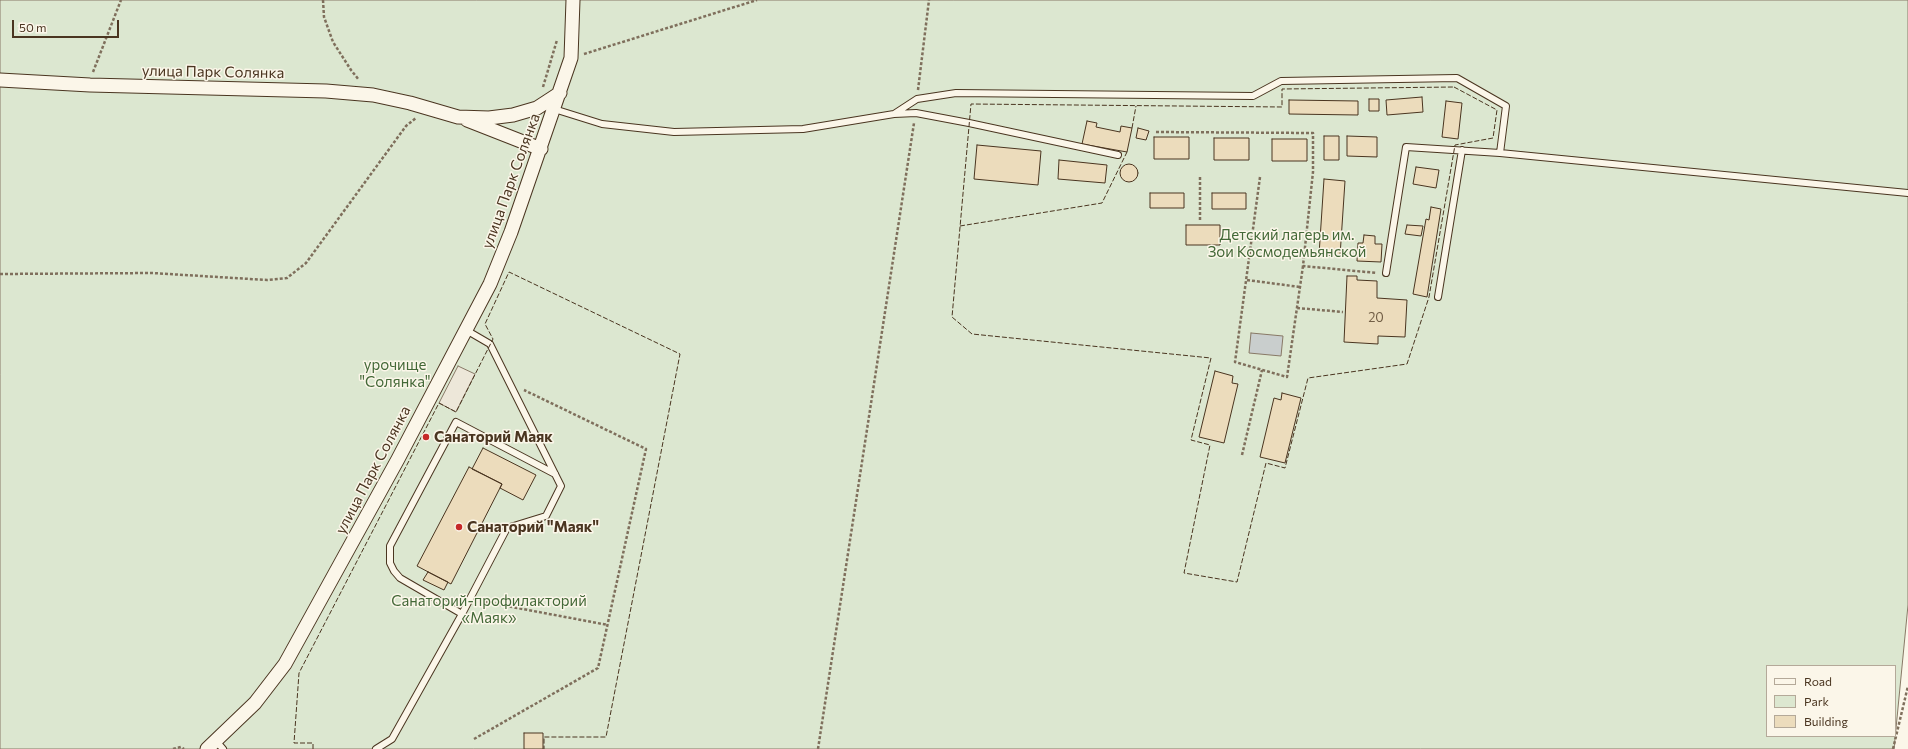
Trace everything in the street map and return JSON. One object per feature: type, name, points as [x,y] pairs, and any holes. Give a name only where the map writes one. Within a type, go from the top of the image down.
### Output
[{"type":"street","name":"улица Парк Солянка","points":[[215,746],[255,703],[285,664],[490,284],[512,232],[571,58],[573,0]]},
{"type":"street","name":"улица Парк Солянка","points":[[0,80],[90,85],[326,91],[373,95],[458,117],[488,118],[513,115],[537,108],[560,93]]},
{"type":"street","points":[[458,117],[541,149]]},
{"type":"lane","points":[[894,114],[917,99],[956,93],[1253,96],[1280,81],[1457,78],[1506,106],[1500,153]]},
{"type":"lane","points":[[554,109],[602,124],[674,132],[803,129],[894,114],[916,113],[1118,155]]},
{"type":"lane","points":[[1386,273],[1406,147],[1500,153],[1908,193]]},
{"type":"lane","points":[[1438,297],[1462,150]]},
{"type":"lane","points":[[376,749],[392,739],[462,614],[507,528],[546,516],[561,486],[490,344],[466,330]]},
{"type":"lane","points":[[462,614],[400,578],[390,563],[389,554],[390,546],[456,422],[555,474]]},
{"type":"path","points":[[90,85],[94,67],[121,0]]},
{"type":"path","points":[[323,0],[324,17],[333,42],[351,70],[373,95]]},
{"type":"path","points":[[571,58],[757,0]]},
{"type":"path","points":[[917,99],[929,0]]},
{"type":"path","points":[[537,108],[558,38]]},
{"type":"path","points":[[0,274],[152,273],[267,280],[287,278],[306,263],[406,126],[428,108]]},
{"type":"path","points":[[818,749],[916,113]]},
{"type":"path","points":[[1156,132],[1313,133],[1313,172],[1303,266],[1287,377],[1235,362],[1260,177]]},
{"type":"path","points":[[1200,176],[1200,220]]},
{"type":"path","points":[[1303,266],[1386,273]]},
{"type":"path","points":[[1247,280],[1300,287]]},
{"type":"path","points":[[1297,308],[1343,312]]},
{"type":"path","points":[[1242,455],[1262,370]]},
{"type":"path","points":[[474,739],[598,668],[646,449],[509,382]]},
{"type":"path","points":[[470,599],[608,625]]},
{"type":"path","points":[[1896,733],[1908,686]]},
{"type":"path","points":[[1892,749],[1895,737]]},
{"type":"path","points":[[173,749],[184,749]]},
{"type":"green space","name":"урочище \"Солянка\"","points":[[0,0],[1908,0],[1908,605],[1896,728],[1896,665],[1766,665],[1766,737],[1895,737],[1894,749],[0,749]]},
{"type":"shaded area","points":[[1251,333],[1283,336],[1281,356],[1249,353]]},
{"type":"shaded area","points":[[458,366],[475,374],[456,412],[439,403]]},
{"type":"building","points":[[1422,97],[1423,112],[1387,115],[1386,100]]},
{"type":"building","points":[[1369,99],[1379,99],[1379,111],[1369,111]]},
{"type":"building","points":[[1289,100],[1358,101],[1358,115],[1289,114]]},
{"type":"building","points":[[1446,101],[1462,103],[1458,139],[1442,137]]},
{"type":"building","points":[[1087,121],[1097,123],[1096,127],[1120,132],[1121,126],[1132,128],[1127,152],[1082,144]]},
{"type":"building","points":[[1138,128],[1149,131],[1146,140],[1136,138]]},
{"type":"building","points":[[1324,136],[1339,136],[1339,160],[1324,160]]},
{"type":"building","points":[[1347,136],[1377,137],[1377,157],[1347,156]]},
{"type":"building","points":[[1154,137],[1189,137],[1189,159],[1154,159]]},
{"type":"building","points":[[1214,138],[1249,138],[1249,160],[1214,160]]},
{"type":"building","points":[[1272,139],[1307,139],[1307,161],[1272,161]]},
{"type":"building","points":[[977,145],[1041,151],[1038,185],[974,179]]},
{"type":"building","points":[[1059,160],[1107,165],[1105,183],[1058,179]]},
{"type":"building","points":[[1129,164],[1133,165],[1137,169],[1137,177],[1133,181],[1129,182],[1125,181],[1121,177],[1120,173],[1121,169],[1125,165]]},
{"type":"building","points":[[1416,167],[1439,170],[1436,188],[1413,184]]},
{"type":"building","points":[[1324,179],[1345,181],[1340,256],[1319,255]]},
{"type":"building","points":[[1150,193],[1184,193],[1184,208],[1150,208]]},
{"type":"building","points":[[1212,193],[1246,193],[1246,209],[1212,209]]},
{"type":"building","points":[[1431,207],[1441,209],[1427,297],[1413,294],[1426,219],[1429,220]]},
{"type":"building","points":[[1186,225],[1220,225],[1220,245],[1186,245]]},
{"type":"building","points":[[1407,225],[1423,226],[1421,236],[1405,234]]},
{"type":"building","points":[[1364,235],[1375,236],[1375,244],[1382,244],[1381,262],[1357,261],[1358,243],[1363,243]]},
{"type":"building","points":[[1347,276],[1357,276],[1357,280],[1377,281],[1377,298],[1407,300],[1405,337],[1378,336],[1378,344],[1344,342]]},
{"type":"building","points":[[1215,371],[1233,376],[1232,383],[1238,384],[1224,443],[1199,437]]},
{"type":"building","points":[[1282,393],[1301,398],[1285,463],[1260,457],[1274,398],[1281,400]]},
{"type":"building","points":[[483,448],[536,475],[523,500],[500,488],[502,484],[472,469]]},
{"type":"building","name":"Санаторий \"Маяк\"","points":[[469,467],[502,484],[451,584],[417,566]]},
{"type":"building","points":[[428,572],[448,582],[444,590],[423,580]]},
{"type":"building","points":[[524,733],[543,733],[543,749],[524,749]]},
{"type":"fence","points":[[1454,87],[1497,110],[1493,138],[1455,145],[1429,297],[1407,364],[1308,378],[1285,468],[1266,463],[1237,582],[1184,573],[1210,445],[1191,440],[1211,358],[972,334],[952,317],[971,104],[1282,107],[1282,89],[1454,87]]},
{"type":"fence","points":[[1132,128],[1136,106]]},
{"type":"fence","points":[[960,226],[1102,203],[1127,152]]},
{"type":"fence","points":[[313,749],[313,743],[294,743],[299,673],[439,403],[456,412],[493,339],[485,324],[509,272],[680,354],[606,737],[544,737],[544,749]]},
{"type":"place","name":"Санаторий Маяк","points":[[426,437]]},
{"type":"place","name":"Санаторий \"Маяк\"","points":[[459,527]]},
{"type":"park label","name":"Детский лагерь им. Зои Космодемьянской","points":[[1287,244]]},
{"type":"park label","name":"Санаторий-профилакторий «Маяк»","points":[[489,610]]}]
